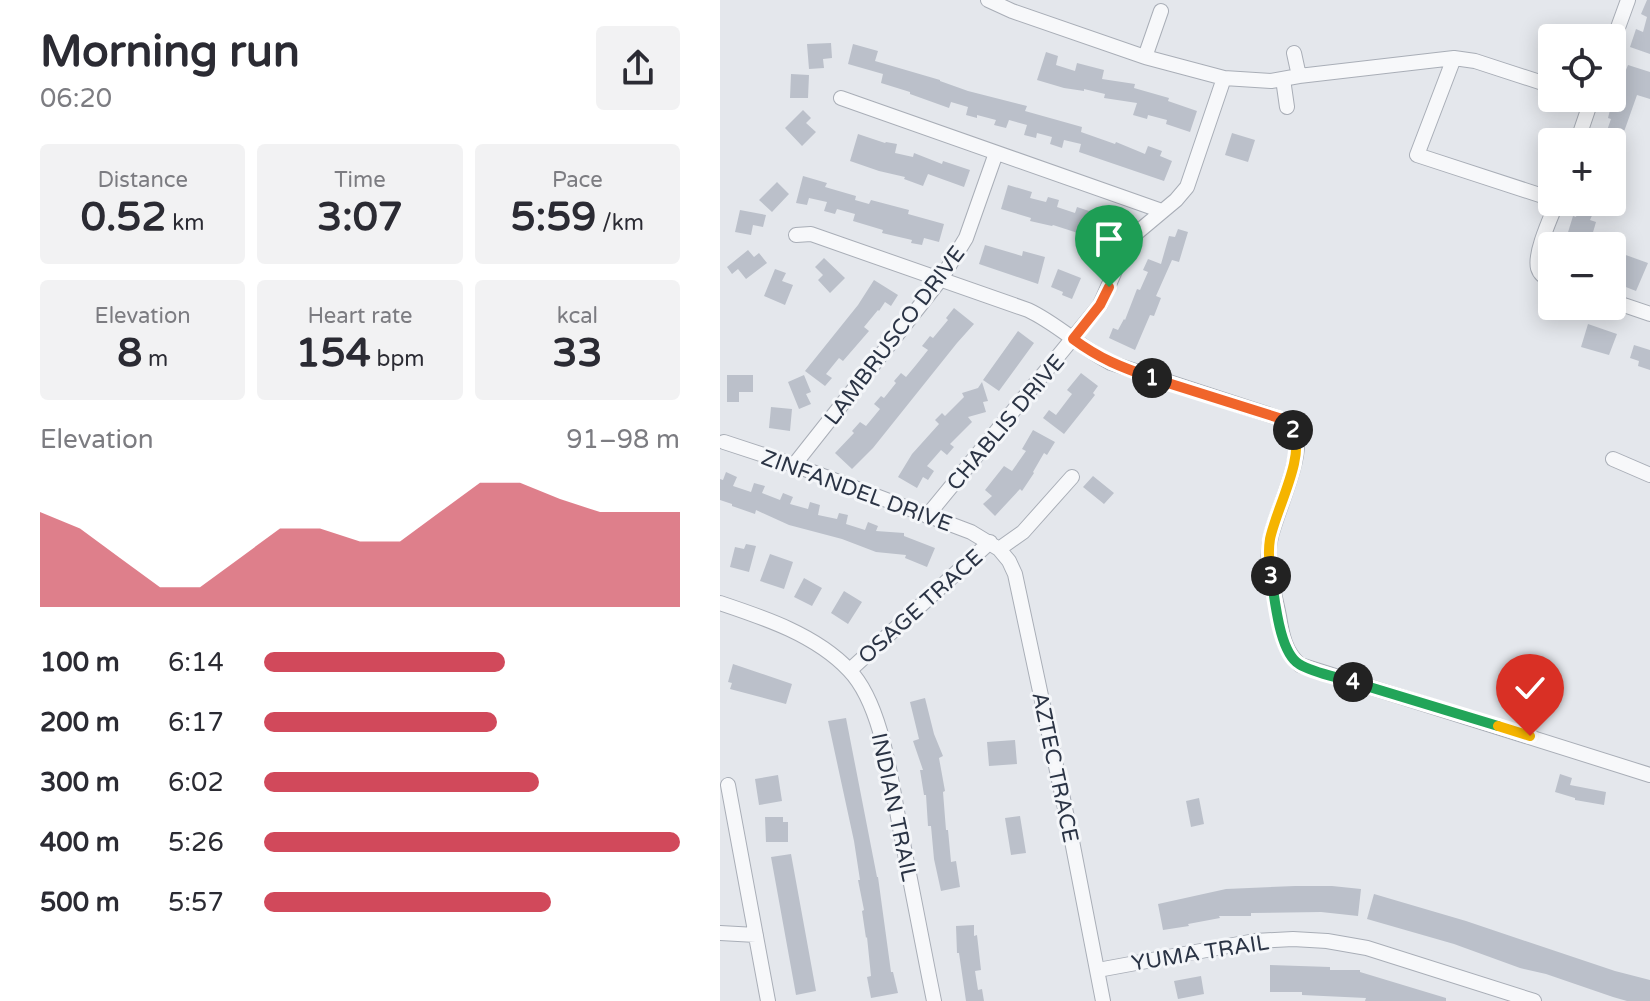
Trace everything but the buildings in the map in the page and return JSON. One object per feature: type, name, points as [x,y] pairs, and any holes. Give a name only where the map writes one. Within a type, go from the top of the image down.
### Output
[{"type":"street","points":[[1619,24],[1628,0]]},
{"type":"street","points":[[992,1],[1145,57],[1224,78],[1271,81],[1454,58],[1475,61],[1538,81]]},
{"type":"street","points":[[1145,57],[1161,11]]},
{"type":"street","points":[[1294,53],[1299,76]]},
{"type":"street","points":[[1454,58],[1417,155],[1538,196]]},
{"type":"street","name":"CHABLIS DRIVE","points":[[927,516],[1100,305],[1133,236],[1187,187],[1224,78]]},
{"type":"street","points":[[1283,79],[1287,107]]},
{"type":"street","points":[[841,98],[1162,211]]},
{"type":"street","name":"LAMBRUSCO DRIVE","points":[[794,465],[941,279],[966,238],[996,153]]},
{"type":"street","points":[[796,235],[811,234],[1028,310],[1047,319],[1093,354],[1111,363],[1287,423],[1295,432],[1296,456],[1270,538],[1269,563],[1282,634],[1293,659],[1300,665],[1650,775]]},
{"type":"street","points":[[1626,306],[1650,314]]},
{"type":"street","name":"ZINFANDEL DRIVE","points":[[724,442],[971,532],[995,546]]},
{"type":"street","points":[[1613,459],[1650,475]]},
{"type":"street","name":"OSAGE TRACE","points":[[850,670],[995,546],[1023,532],[1072,477]]},
{"type":"street","name":"AZTEC TRACE","points":[[995,546],[1009,561],[1015,574],[1103,1001]]},
{"type":"street","name":"INDIAN TRAIL","points":[[720,603],[818,644],[850,670],[860,685],[881,735],[934,1001]]},
{"type":"street","points":[[728,785],[768,1001]]},
{"type":"street","points":[[720,933],[756,935]]},
{"type":"street","name":"YUMA TRAIL","points":[[1098,970],[1255,941],[1327,941],[1367,948],[1534,1001]]},
{"type":"route","points":[[1109,287],[1100,305],[1073,339],[1111,363],[1279,418],[1295,432],[1296,456],[1270,538],[1269,551],[1282,634],[1293,659],[1300,665],[1530,736]]}]
